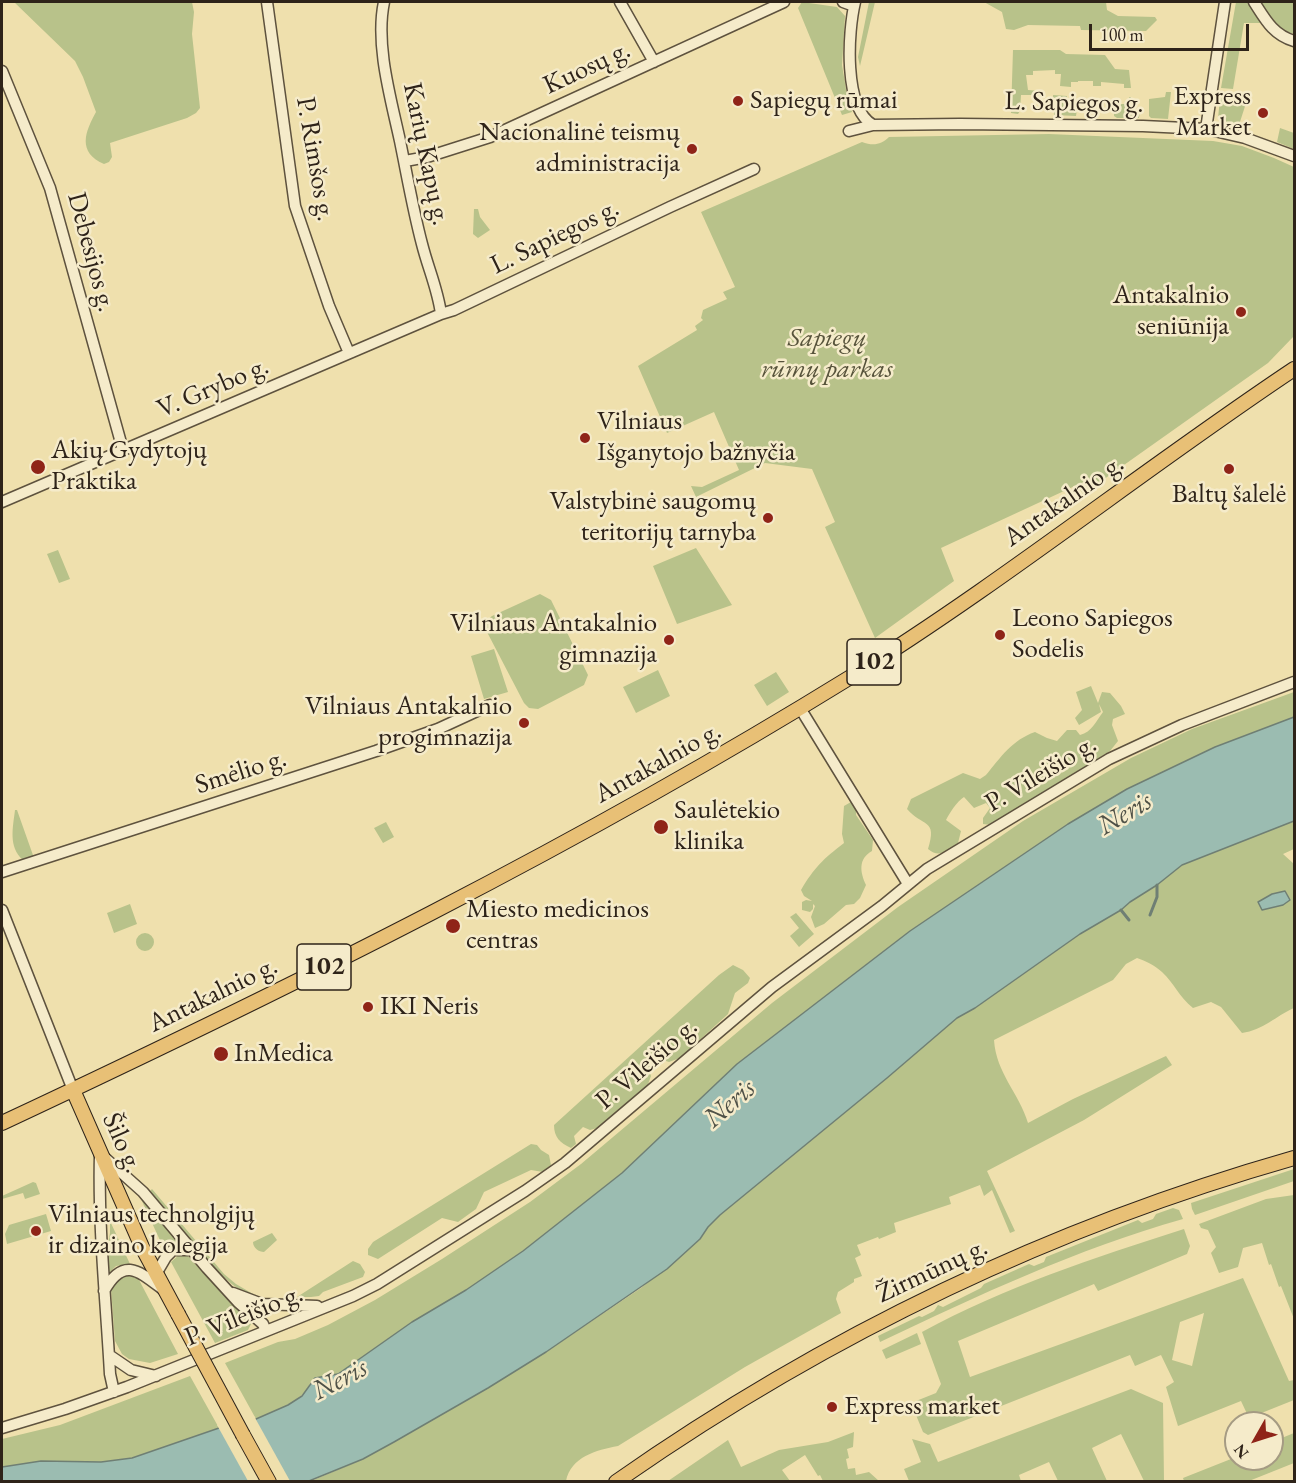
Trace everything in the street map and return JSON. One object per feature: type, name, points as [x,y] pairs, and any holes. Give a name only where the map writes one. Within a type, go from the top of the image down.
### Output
[{"type":"main road","name":"Antakalnio g.","points":[[2,1123],[273,993],[658,792],[800,708],[897,647],[1294,369]]},
{"type":"main road","name":"Šilo g.","points":[[73,1090],[156,1275],[269,1482]]},
{"type":"main road","name":"Žirmūnų g.","points":[[616,1482],[719,1413],[792,1369],[913,1305],[1049,1243],[1120,1215],[1294,1158]]},
{"type":"street","name":"P. Rimšos g.","points":[[267,2],[295,206],[329,306],[349,353]]},
{"type":"street","name":"Karių Kapų g.","points":[[384,2],[382,42],[422,243],[439,298],[441,314]]},
{"type":"street","points":[[620,2],[654,62]]},
{"type":"street","name":"Kuosų g.","points":[[405,162],[490,137],[784,2]]},
{"type":"street","points":[[843,2],[855,4],[849,48],[853,82],[860,113],[873,125]]},
{"type":"street","points":[[1206,129],[1225,2]]},
{"type":"street","points":[[1254,2],[1271,28],[1294,41]]},
{"type":"street","name":"Debesijos g.","points":[[2,71],[50,188],[123,450]]},
{"type":"street","name":"L. Sapiegos g.","points":[[849,131],[873,125],[960,124],[1206,129],[1245,138],[1294,156]]},
{"type":"street","name":"L. Sapiegos g.","points":[[441,314],[454,310],[754,169]]},
{"type":"street","name":"V. Grybo g.","points":[[2,502],[441,314]]},
{"type":"street","name":"P. Vileišio g.","points":[[2,1428],[157,1376],[265,1328],[353,1296],[401,1270],[564,1163],[772,987],[934,865],[1109,759],[1182,725],[1294,682]]},
{"type":"street","name":"Smėlio g.","points":[[2,872],[376,751],[438,729],[490,705]]},
{"type":"street","points":[[800,708],[908,884]]},
{"type":"street","name":"Šilo g.","points":[[2,910],[73,1090]]},
{"type":"street","points":[[100,1153],[143,1192],[238,1302],[265,1328]]},
{"type":"street","points":[[100,1153],[99,1202],[104,1291],[111,1383],[114,1392]]},
{"type":"street","points":[[156,1275],[166,1257],[173,1250],[192,1250]]},
{"type":"street","points":[[104,1291],[115,1274],[123,1270],[131,1270],[146,1276],[165,1292]]},
{"type":"street","points":[[230,1292],[262,1304],[290,1307],[327,1306]]},
{"type":"street","name":"P. Vileišio g.","points":[[262,1304],[265,1328]]},
{"type":"street","points":[[109,1355],[131,1370],[157,1376]]},
{"type":"green space","points":[[14,2],[192,2],[194,12],[192,34],[200,108],[187,118],[110,143],[112,157],[109,162],[104,164],[95,159],[87,148],[86,141],[96,112],[75,61]]},
{"type":"green space","points":[[802,2],[837,7],[845,16],[842,65],[852,112],[842,115],[798,8]]},
{"type":"green space","points":[[869,2],[875,2],[860,66],[858,57]]},
{"type":"green space","points":[[984,2],[1106,2],[1107,10],[1118,16],[1155,17],[1157,20],[1146,31],[1081,30],[1080,26],[1028,25],[1014,30],[1006,29],[1002,12]]},
{"type":"green space","points":[[1236,2],[1249,2],[1263,23],[1244,23],[1233,89],[1221,88]]},
{"type":"green space","points":[[1259,2],[1294,2],[1294,34],[1278,26]]},
{"type":"green space","points":[[1013,50],[1060,50],[1066,54],[1105,55],[1115,69],[1129,70],[1131,88],[1124,88],[1124,84],[1101,82],[1101,86],[1093,86],[1093,81],[1071,82],[1071,87],[1060,86],[1061,74],[1055,74],[1055,70],[1033,71],[1033,75],[1026,75],[1028,90],[1040,91],[1040,95],[1021,95],[1020,111],[1018,114],[1011,113]]},
{"type":"green space","points":[[1166,92],[1171,92],[1168,119],[1151,118],[1149,99],[1165,97]]},
{"type":"green space","points":[[1053,95],[1067,96],[1067,102],[1078,103],[1076,116],[1054,115]]},
{"type":"green space","points":[[1129,97],[1131,97],[1131,111],[1140,111],[1139,118],[1114,116],[1114,107],[1117,107],[1117,104],[1129,104]]},
{"type":"green space","points":[[1220,97],[1248,97],[1238,128],[1226,126],[1218,119]]},
{"type":"green space","points":[[1280,128],[1294,133],[1294,149],[1277,142]]},
{"type":"green space","name":"Sapiegų rūmų parkas","points":[[1049,134],[1213,141],[1242,146],[1294,167],[1294,336],[1268,363],[1083,494],[1077,485],[941,548],[954,581],[875,638],[825,527],[835,522],[812,469],[765,463],[696,497],[691,486],[702,487],[739,470],[714,412],[667,433],[638,366],[697,330],[695,326],[703,320],[701,318],[703,310],[727,299],[723,292],[735,287],[701,212],[862,142],[877,144],[889,137]]},
{"type":"green space","points":[[474,209],[478,209],[480,217],[490,230],[478,238],[473,234]]},
{"type":"green space","points":[[696,548],[732,605],[677,624],[653,566]]},
{"type":"green space","points":[[58,550],[70,579],[59,583],[47,554]]},
{"type":"green space","points":[[540,594],[551,600],[588,675],[584,685],[538,709],[529,708],[524,703],[487,632],[487,627],[492,616]]},
{"type":"green space","points":[[494,649],[508,692],[484,699],[471,656]]},
{"type":"green space","points":[[658,670],[670,696],[636,713],[623,687]]},
{"type":"green space","points":[[776,672],[789,692],[767,706],[754,685]]},
{"type":"green space","points":[[1091,686],[1098,703],[1102,692],[1110,693],[1125,714],[1113,719],[1112,725],[1118,741],[1110,751],[991,825],[983,824],[983,818],[990,808],[986,803],[974,808],[964,797],[956,804],[946,820],[961,831],[958,843],[940,853],[928,849],[931,839],[930,827],[907,809],[911,799],[963,773],[980,779],[1013,744],[1027,735],[1035,732],[1057,741],[1067,730],[1076,730],[1080,735],[1088,731],[1103,712],[1099,704],[1101,712],[1079,725],[1075,718],[1082,710],[1076,692]]},
{"type":"green space","points":[[1294,692],[1294,717],[1215,747],[1127,789],[1068,824],[910,931],[737,1064],[622,1173],[523,1251],[466,1290],[412,1322],[338,1374],[311,1381],[302,1395],[295,1400],[256,1419],[225,1363],[328,1325],[375,1300],[530,1202],[581,1164],[772,1003],[898,907],[1023,821],[1131,758],[1192,729]]},
{"type":"green space","points":[[851,802],[856,807],[856,815],[873,840],[872,851],[862,862],[862,875],[866,885],[860,898],[854,904],[846,905],[824,924],[815,928],[811,917],[815,906],[813,904],[810,912],[802,910],[802,902],[812,901],[804,896],[801,890],[820,864],[844,843],[842,834],[844,806]]},
{"type":"green space","points":[[15,810],[17,810],[34,858],[23,860],[15,849],[13,823]]},
{"type":"green space","points":[[1294,821],[1294,849],[1283,854],[1294,864],[1294,1008],[1263,1026],[1242,1033],[1221,1007],[1211,1002],[1193,1008],[1162,972],[1137,958],[1126,964],[1113,980],[994,1040],[1003,1073],[1028,1123],[1073,1099],[1166,1056],[1172,1065],[1084,1120],[987,1171],[1015,1231],[1010,1233],[992,1190],[984,1196],[980,1185],[949,1197],[951,1204],[894,1223],[896,1232],[857,1245],[861,1255],[855,1258],[862,1276],[854,1279],[854,1282],[838,1292],[836,1299],[841,1313],[745,1367],[618,1446],[601,1450],[579,1460],[573,1466],[566,1481],[309,1482],[363,1459],[488,1388],[641,1288],[700,1239],[720,1215],[957,1018],[975,1008],[1080,934],[1121,910],[1182,865]]},
{"type":"green space","points":[[386,822],[394,837],[383,843],[374,828]]},
{"type":"green space","points":[[130,904],[137,924],[114,933],[107,913]]},
{"type":"green space","points":[[796,913],[814,934],[799,947],[790,936],[799,928],[790,917]]},
{"type":"green space","points":[[145,933],[151,936],[154,942],[151,948],[145,951],[139,948],[136,942],[139,936]]},
{"type":"green space","points":[[733,965],[743,970],[750,978],[748,983],[735,993],[728,1014],[680,1058],[669,1062],[660,1059],[653,1063],[649,1070],[651,1076],[647,1087],[601,1127],[590,1130],[583,1127],[574,1136],[576,1144],[571,1148],[561,1142],[556,1136],[554,1125],[719,975]]},
{"type":"green space","points":[[531,1144],[537,1145],[549,1155],[551,1165],[543,1172],[531,1170],[484,1192],[476,1209],[458,1222],[442,1218],[378,1259],[368,1255],[368,1249],[373,1242]]},
{"type":"green space","points":[[1294,1169],[1294,1181],[1195,1215],[1192,1209],[1191,1203]]},
{"type":"green space","points":[[33,1182],[36,1183],[40,1194],[25,1199],[23,1193],[2,1199],[2,1196]]},
{"type":"green space","points":[[152,1189],[224,1274],[253,1294],[252,1297],[211,1265],[150,1191]]},
{"type":"green space","points":[[1294,1195],[1294,1319],[1271,1264],[1269,1265],[1262,1243],[1243,1248],[1238,1267],[1219,1273],[1211,1253],[1216,1247],[1208,1230],[1201,1228],[1199,1224],[1266,1199]]},
{"type":"green space","points":[[141,1199],[178,1242],[164,1249]]},
{"type":"green space","points":[[1173,1208],[1179,1210],[1183,1219],[1067,1259],[991,1290],[880,1342],[878,1336],[934,1311],[938,1305],[943,1307],[981,1288],[984,1284],[1029,1264],[1034,1266],[1044,1262],[1046,1257],[1138,1220],[1142,1223],[1153,1219],[1156,1214]]},
{"type":"green space","points":[[46,1214],[51,1231],[7,1244],[5,1234],[9,1225]]},
{"type":"green space","points":[[110,1221],[130,1264],[116,1266],[109,1273],[107,1249]]},
{"type":"green space","points":[[1184,1229],[1190,1246],[1187,1254],[1098,1291],[1094,1284],[958,1341],[970,1377],[1243,1278],[1289,1381],[1294,1380],[1294,1400],[1266,1411],[1246,1411],[1241,1401],[1178,1426],[1166,1387],[1174,1382],[1161,1355],[1135,1366],[1130,1355],[928,1435],[923,1432],[911,1403],[936,1393],[941,1384],[922,1332],[1017,1287],[1083,1262]],"holes":[[[1204,1313],[1192,1366],[1172,1360],[1180,1322]]]},
{"type":"green space","points":[[272,1233],[277,1240],[264,1252],[255,1248],[253,1242]]},
{"type":"green space","points":[[180,1254],[188,1256],[215,1286],[251,1317],[248,1330],[215,1343],[171,1262]]},
{"type":"green space","points":[[353,1261],[360,1264],[365,1272],[363,1277],[323,1292],[319,1296],[297,1297]]},
{"type":"green space","points":[[124,1275],[138,1278],[178,1354],[150,1363],[129,1359],[122,1354],[115,1341],[111,1289]]},
{"type":"green space","points":[[917,1333],[921,1344],[886,1359],[882,1350]]},
{"type":"green space","points":[[190,1376],[219,1428],[132,1458],[101,1462],[41,1461],[2,1467],[2,1439],[60,1425]]},
{"type":"green space","points":[[1131,1389],[1163,1403],[1164,1481],[1144,1481],[1121,1434],[1092,1448],[1107,1481],[1058,1481],[1049,1462],[1019,1475],[1021,1481],[909,1481],[904,1469],[921,1462],[912,1439],[930,1444],[938,1462]]},
{"type":"green space","points":[[854,1432],[853,1447],[847,1449],[848,1469],[855,1468],[856,1475],[869,1472],[879,1481],[823,1481],[805,1455],[782,1470],[790,1481],[668,1481],[728,1440],[741,1467],[779,1450],[828,1442]]},
{"type":"green space","points":[[1294,1433],[1294,1463],[1284,1467],[1284,1437]]},
{"type":"green space","points":[[1224,1462],[1224,1471],[1274,1471],[1249,1481],[1184,1481],[1183,1478]]},
{"type":"water","name":"Neris","points":[[1294,717],[1294,821],[1182,865],[1121,910],[1080,934],[975,1008],[957,1018],[720,1215],[700,1239],[667,1269],[546,1352],[488,1388],[363,1459],[309,1481],[2,1482],[2,1467],[41,1461],[101,1462],[132,1458],[219,1428],[256,1419],[288,1405],[302,1396],[315,1378],[338,1374],[412,1322],[466,1290],[523,1251],[622,1173],[737,1064],[910,931],[1068,824],[1127,789],[1215,747]]},
{"type":"water","points":[[1285,891],[1290,900],[1283,905],[1262,910],[1258,902],[1272,894]]},
{"type":"pier","points":[[254,1416],[290,1481],[248,1481],[217,1425]]},
{"type":"waterway","points":[[1150,915],[1157,897],[1157,885]]},
{"type":"waterway","points":[[1121,910],[1129,920]]},
{"type":"place","name":"Sapiegų rūmai","points":[[738,101]]},
{"type":"place","name":"Express Market","points":[[1263,113]]},
{"type":"place","name":"Nacionalinė teismų administracija","points":[[692,149]]},
{"type":"place","name":"Antakalnio seniūnija","points":[[1241,312]]},
{"type":"place","name":"Vilniaus Išganytojo bažnyčia","points":[[585,438]]},
{"type":"place","name":"Akių Gydytojų Praktika","points":[[38,467]]},
{"type":"place","name":"Baltų šalelė","points":[[1229,469]]},
{"type":"place","name":"Valstybinė saugomų teritorijų tarnyba","points":[[768,518]]},
{"type":"place","name":"Leono Sapiegos Sodelis","points":[[1000,635]]},
{"type":"place","name":"Vilniaus Antakalnio gimnazija","points":[[669,640]]},
{"type":"place","name":"Vilniaus Antakalnio progimnazija","points":[[524,723]]},
{"type":"place","name":"Saulėtekio klinika","points":[[661,827]]},
{"type":"place","name":"Miesto medicinos centras","points":[[453,926]]},
{"type":"place","name":"IKI Neris","points":[[368,1007]]},
{"type":"place","name":"InMedica","points":[[221,1054]]},
{"type":"place","name":"Vilniaus technolgijų ir dizaino kolegija","points":[[36,1231]]},
{"type":"place","name":"Express market","points":[[832,1407]]}]
